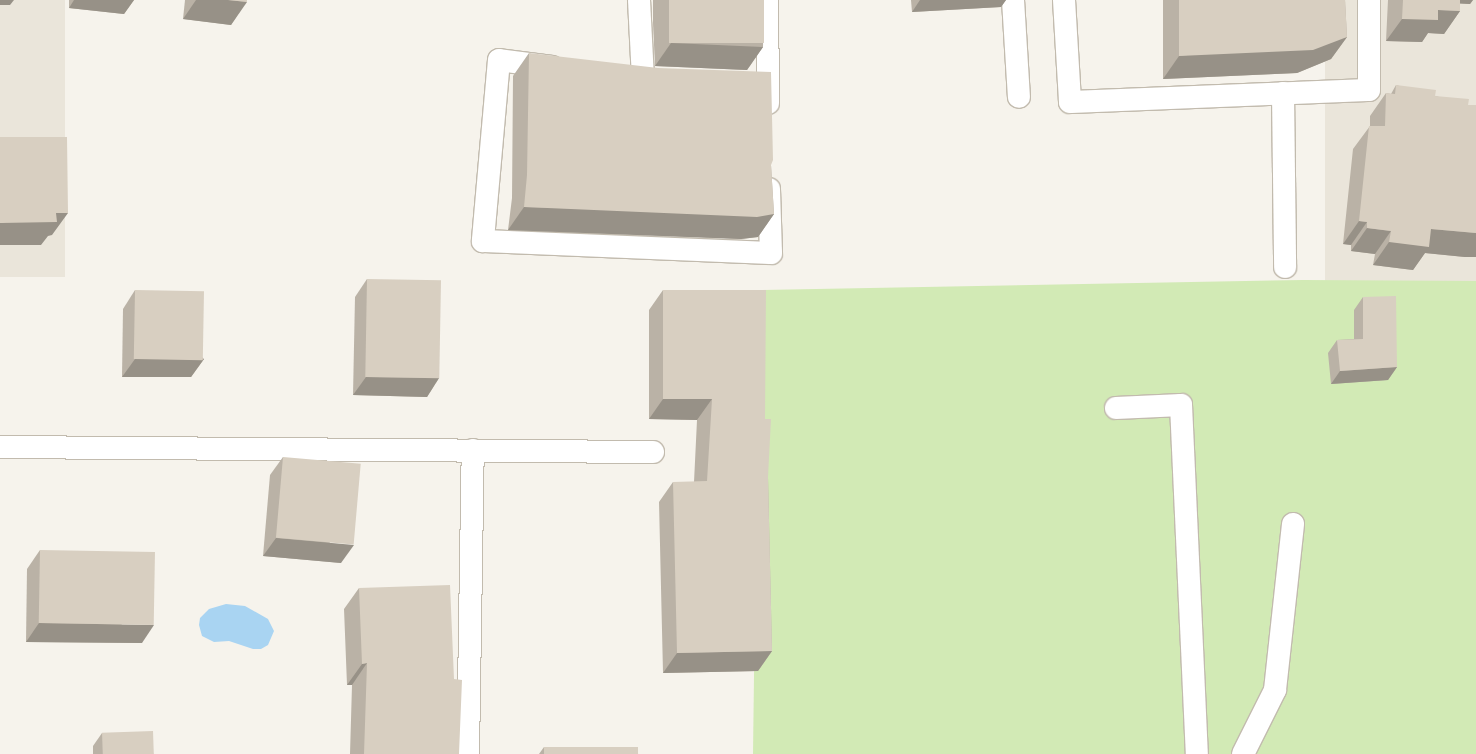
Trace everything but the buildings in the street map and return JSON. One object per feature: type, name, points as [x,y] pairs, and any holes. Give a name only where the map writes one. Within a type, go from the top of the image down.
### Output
[{"type":"street","points":[[639,0],[643,78]]},
{"type":"street","points":[[767,0],[759,82],[768,121]]},
{"type":"street","points":[[1013,0],[1019,97]]},
{"type":"street","points":[[1064,0],[1070,102],[1369,90],[1369,0]]},
{"type":"street","points":[[575,70],[498,60],[483,241],[771,253],[769,168]]},
{"type":"street","points":[[620,76],[666,79]]},
{"type":"street","points":[[1283,93],[1285,268]]},
{"type":"street","points":[[1116,408],[1181,405],[1197,754]]},
{"type":"street","points":[[0,447],[653,452]]},
{"type":"street","points":[[468,754],[473,450]]},
{"type":"street","points":[[1243,754],[1275,690],[1293,524]]},
{"type":"shaded area","points":[[0,0],[65,0],[65,277],[0,277]]},
{"type":"shaded area","points":[[1325,0],[1476,0],[1476,281],[1325,281]]},
{"type":"green space","points":[[1303,280],[1476,281],[1476,754],[753,754],[759,290]]},
{"type":"water","points":[[226,604],[245,606],[268,619],[274,631],[268,645],[261,649],[253,649],[229,641],[214,642],[202,636],[199,625],[200,618],[209,609]]}]
